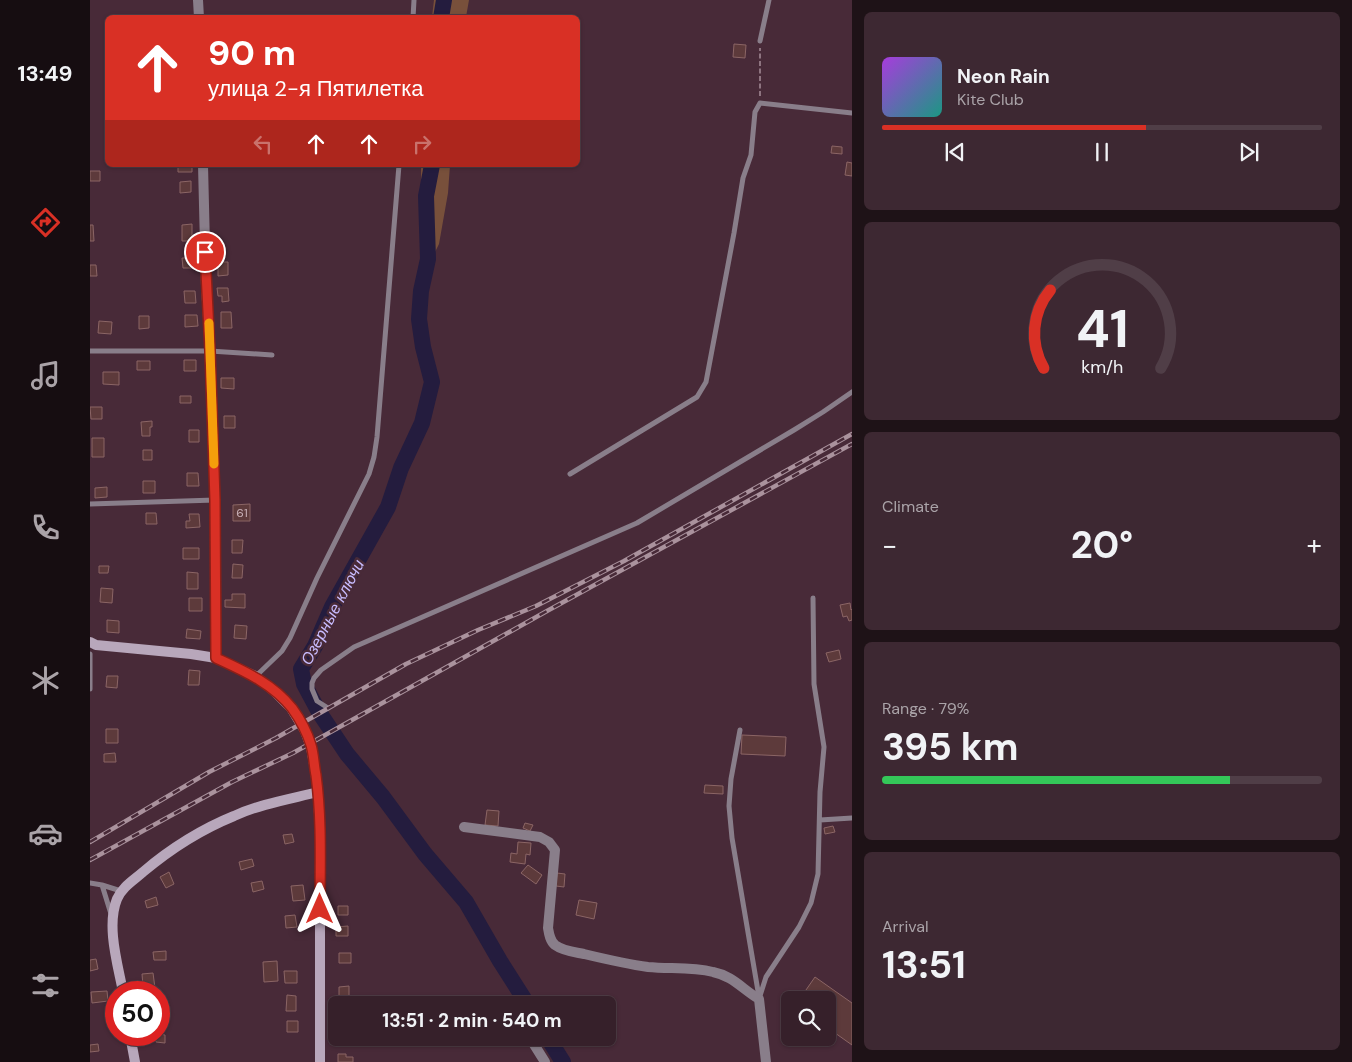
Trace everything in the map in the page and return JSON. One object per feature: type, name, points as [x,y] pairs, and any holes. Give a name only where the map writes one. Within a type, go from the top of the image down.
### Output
[{"type":"main road","points":[[90,642],[96,645],[216,658],[255,676],[291,708],[302,725],[312,747],[318,792],[320,835],[320,1062]]},
{"type":"main road","points":[[121,981],[113,932],[114,908],[120,891],[180,845],[234,816],[254,808],[318,792]]},
{"type":"main road","points":[[132,1046],[136,1062]]},
{"type":"street","points":[[198,0],[199,15]]},
{"type":"street","points":[[203,167],[215,500],[216,658]]},
{"type":"street","points":[[464,827],[540,837],[549,842],[555,850],[548,928],[549,937],[553,944],[561,949],[647,967],[690,968],[712,972],[727,976],[759,998],[766,1062]]},
{"type":"street","points":[[535,1046],[545,1062]]},
{"type":"lane","points":[[413,15],[414,0]]},
{"type":"lane","points":[[760,41],[769,0]]},
{"type":"lane","points":[[570,474],[697,397],[706,382],[743,178],[751,154],[755,112],[760,103],[852,113]]},
{"type":"lane","points":[[255,676],[282,652],[290,638],[317,578],[363,487],[374,458],[399,167]]},
{"type":"lane","points":[[90,351],[210,351],[272,355]]},
{"type":"lane","points":[[328,708],[317,701],[312,689],[314,678],[321,670],[354,647],[637,523],[794,430],[852,392]]},
{"type":"lane","points":[[90,504],[215,500]]},
{"type":"lane","points":[[759,998],[766,977],[799,927],[811,903],[818,874],[820,792],[824,747],[814,684],[813,598]]},
{"type":"lane","points":[[90,654],[90,689]]},
{"type":"lane","points":[[740,730],[731,779],[732,838],[759,998]]},
{"type":"lane","points":[[820,820],[852,818]]},
{"type":"lane","points":[[90,883],[120,891]]},
{"type":"lane","points":[[102,885],[113,919]]},
{"type":"path","points":[[760,41],[760,103]]},
{"type":"shaded area","points":[[434,0],[469,0],[466,15],[432,15]]},
{"type":"shaded area","points":[[421,167],[450,167],[448,193],[439,244],[433,256],[426,257],[422,251]]},
{"type":"building","points":[[734,44],[746,45],[745,58],[733,57]]},
{"type":"building","points":[[832,146],[842,147],[842,154],[831,153]]},
{"type":"building","points":[[847,162],[852,163],[852,176],[845,175]]},
{"type":"building","points":[[178,167],[192,167],[192,172],[178,172]]},
{"type":"building","points":[[90,171],[100,171],[100,181],[90,181]]},
{"type":"building","points":[[191,181],[191,192],[180,193],[180,182]]},
{"type":"building","points":[[192,224],[192,241],[182,241],[182,225]]},
{"type":"building","points":[[90,225],[93,225],[94,241],[90,241]]},
{"type":"building","points":[[182,258],[193,258],[194,268],[183,268]]},
{"type":"building","points":[[218,262],[228,262],[228,275],[218,276]]},
{"type":"building","points":[[90,265],[96,265],[97,276],[90,276]]},
{"type":"building","points":[[217,288],[228,288],[229,301],[222,302],[222,296],[218,296]]},
{"type":"building","points":[[184,291],[195,291],[196,303],[185,303]]},
{"type":"building","points":[[221,312],[231,312],[232,328],[221,328]]},
{"type":"building","points":[[185,315],[197,315],[198,326],[185,327]]},
{"type":"building","points":[[139,316],[149,316],[149,328],[139,329]]},
{"type":"building","points":[[99,321],[112,322],[111,334],[98,333]]},
{"type":"building","points":[[184,360],[196,360],[196,371],[184,371]]},
{"type":"building","points":[[137,361],[150,361],[150,370],[137,370]]},
{"type":"building","points":[[103,372],[119,372],[119,385],[103,384]]},
{"type":"building","points":[[221,378],[234,378],[234,389],[221,388]]},
{"type":"building","points":[[180,396],[191,396],[191,403],[180,403]]},
{"type":"building","points":[[90,407],[102,407],[102,419],[91,419]]},
{"type":"building","points":[[224,416],[235,416],[235,428],[224,428]]},
{"type":"building","points":[[152,421],[150,436],[142,436],[141,422]]},
{"type":"building","points":[[189,430],[199,430],[199,442],[189,442]]},
{"type":"building","points":[[92,438],[104,438],[104,457],[92,457]]},
{"type":"building","points":[[143,450],[152,450],[152,460],[143,460]]},
{"type":"building","points":[[187,473],[198,473],[199,486],[187,486]]},
{"type":"building","points":[[143,481],[155,481],[155,493],[143,493]]},
{"type":"building","points":[[107,487],[107,497],[95,498],[95,488]]},
{"type":"building","points":[[250,504],[250,521],[233,521],[233,505]]},
{"type":"building","points":[[146,513],[156,513],[157,524],[146,524]]},
{"type":"building","points":[[189,514],[199,514],[200,527],[186,528],[186,521],[190,521]]},
{"type":"building","points":[[232,540],[243,540],[242,553],[232,553]]},
{"type":"building","points":[[183,548],[199,548],[199,559],[183,559]]},
{"type":"building","points":[[233,564],[243,565],[242,578],[232,578]]},
{"type":"building","points":[[99,566],[109,566],[108,573],[99,573]]},
{"type":"building","points":[[187,572],[198,573],[198,589],[187,589]]},
{"type":"building","points":[[101,588],[113,589],[112,603],[100,602]]},
{"type":"building","points":[[232,594],[245,594],[245,608],[225,607],[225,600],[232,600]]},
{"type":"building","points":[[189,598],[202,598],[202,611],[189,611]]},
{"type":"building","points":[[850,603],[852,620],[849,621],[847,616],[843,617],[840,605]]},
{"type":"building","points":[[107,620],[119,621],[119,633],[107,632]]},
{"type":"building","points":[[235,625],[247,626],[246,639],[234,638]]},
{"type":"building","points":[[187,629],[201,631],[200,639],[186,638]]},
{"type":"building","points":[[839,650],[841,659],[829,662],[826,653]]},
{"type":"building","points":[[189,670],[200,671],[199,685],[188,685]]},
{"type":"building","points":[[107,676],[118,676],[117,688],[106,687]]},
{"type":"building","points":[[106,729],[118,729],[118,743],[106,743]]},
{"type":"building","points":[[742,735],[786,737],[785,756],[741,754]]},
{"type":"building","points":[[115,753],[116,762],[104,762],[104,754]]},
{"type":"building","points":[[705,785],[723,786],[723,794],[704,793]]},
{"type":"building","points":[[487,810],[499,811],[498,826],[485,825]]},
{"type":"building","points":[[525,823],[533,825],[530,831],[523,828]]},
{"type":"building","points":[[833,826],[835,832],[825,834],[824,828]]},
{"type":"building","points":[[292,834],[294,842],[285,844],[283,835]]},
{"type":"building","points":[[518,842],[531,843],[530,855],[526,854],[525,864],[510,862],[511,853],[517,854]]},
{"type":"building","points":[[252,859],[254,866],[241,870],[239,862]]},
{"type":"building","points":[[528,865],[542,875],[536,884],[521,873]]},
{"type":"building","points":[[169,872],[174,884],[166,888],[160,877]]},
{"type":"building","points":[[557,873],[565,874],[564,887],[556,886]]},
{"type":"building","points":[[262,881],[264,889],[253,892],[251,883]]},
{"type":"building","points":[[303,885],[305,900],[293,901],[291,886]]},
{"type":"building","points":[[156,897],[158,905],[147,908],[145,901]]},
{"type":"building","points":[[579,900],[597,903],[594,919],[576,915]]},
{"type":"building","points":[[338,906],[348,906],[348,915],[338,915]]},
{"type":"building","points":[[295,915],[297,927],[286,928],[285,916]]},
{"type":"building","points":[[348,926],[348,936],[336,936],[336,927]]},
{"type":"building","points":[[166,951],[166,960],[154,960],[153,952]]},
{"type":"building","points":[[339,953],[351,953],[351,963],[339,963]]},
{"type":"building","points":[[96,959],[98,969],[90,971],[90,960]]},
{"type":"building","points":[[277,961],[278,981],[264,982],[263,962]]},
{"type":"building","points":[[284,971],[297,971],[297,983],[285,983]]},
{"type":"building","points":[[153,973],[154,981],[143,981],[142,974]]},
{"type":"building","points":[[815,977],[835,991],[805,991]]},
{"type":"building","points":[[349,986],[349,996],[339,996],[339,987]]},
{"type":"building","points":[[105,991],[105,1001],[92,1003],[91,992]]},
{"type":"building","points":[[836,992],[852,1003],[852,1045],[836,1034]]},
{"type":"building","points":[[287,995],[296,996],[296,1011],[286,1011]]},
{"type":"building","points":[[287,1021],[298,1021],[298,1032],[287,1032]]},
{"type":"building","points":[[98,1044],[99,1051],[90,1052],[90,1045]]},
{"type":"building","points":[[338,1054],[346,1054],[346,1057],[353,1057],[353,1062],[338,1062]]},
{"type":"waterway","name":"Озерные ключи","points":[[442,15],[444,0]]},
{"type":"waterway","name":"Озерные ключи","points":[[432,167],[426,196],[428,259],[421,291],[419,319],[423,347],[432,382],[422,423],[401,468],[388,507],[332,607],[315,646],[301,669],[304,684],[319,712],[347,754],[383,797],[425,854],[466,902],[522,996]]},
{"type":"waterway","name":"Озерные ключи","points":[[553,1046],[563,1062]]},
{"type":"railway","points":[[90,842],[209,772],[276,738],[406,664],[478,630],[536,606],[624,561],[852,434]]},
{"type":"railway","points":[[90,860],[232,782],[293,753],[852,444]]},
{"type":"slow traffic","points":[[209,323],[214,464]]},
{"type":"route","points":[[205,252],[213,421],[216,658],[255,676],[274,691],[299,719],[312,747],[318,792],[320,909]]}]
